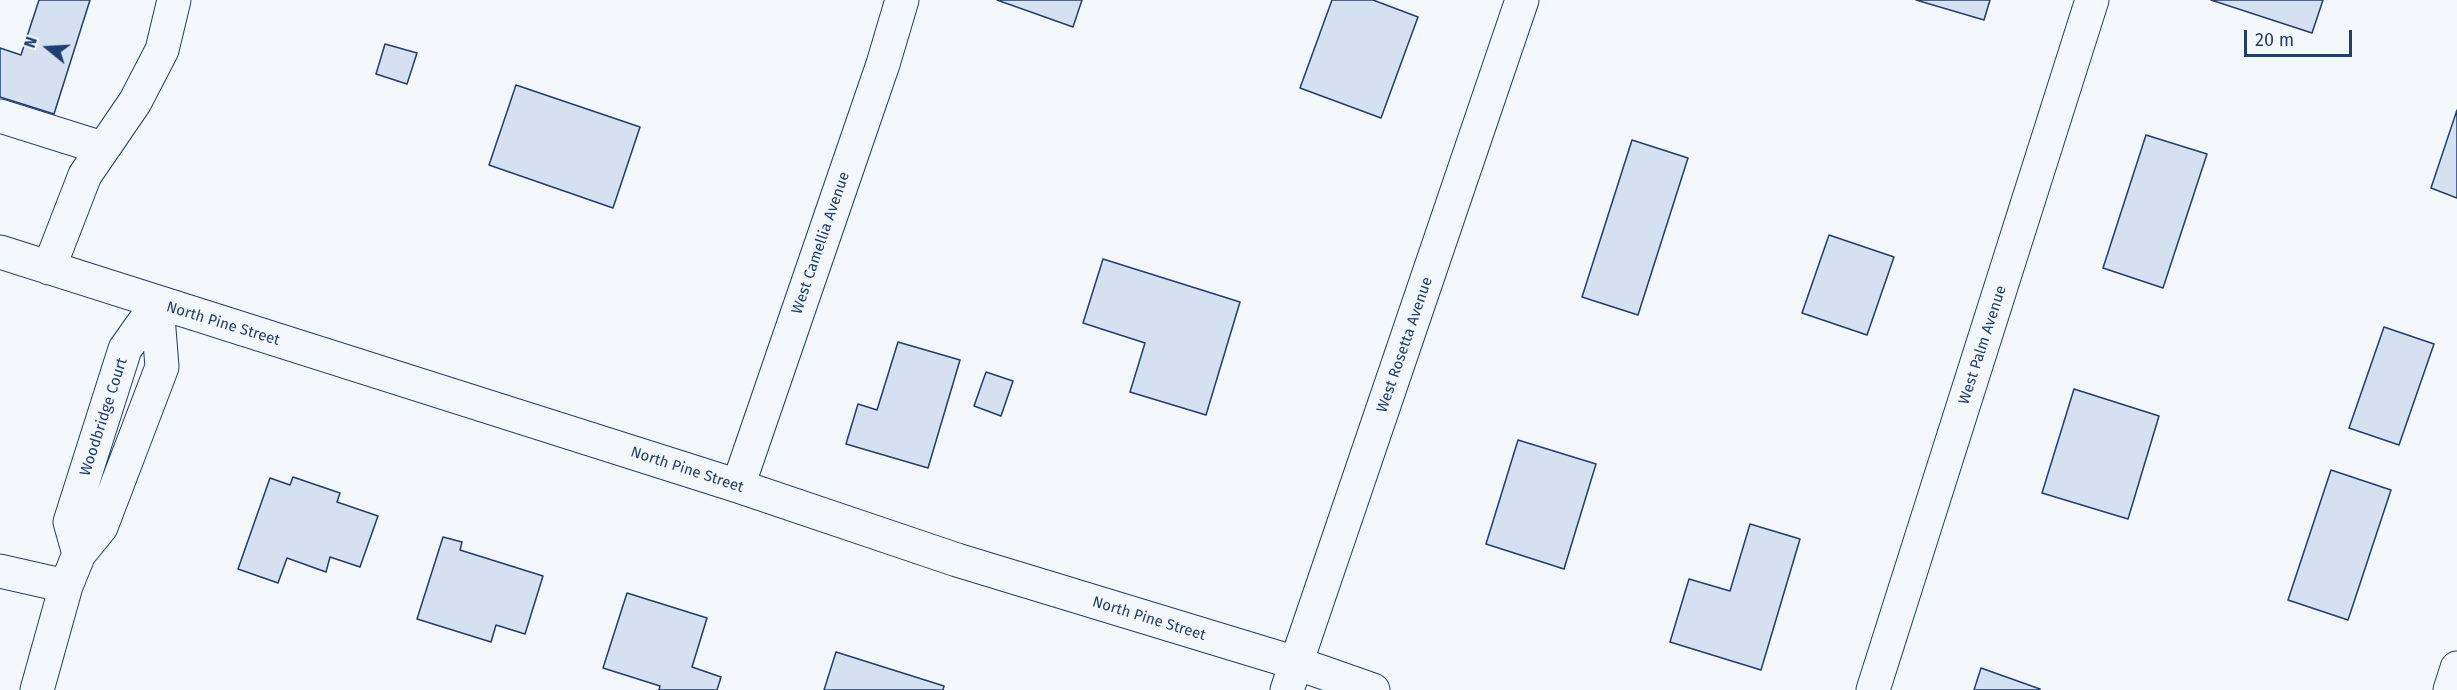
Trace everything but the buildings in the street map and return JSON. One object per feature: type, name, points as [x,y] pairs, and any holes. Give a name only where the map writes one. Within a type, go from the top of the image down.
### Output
[{"type":"street","points":[[49,268],[85,175],[135,102],[162,50],[174,0]]},
{"type":"street","name":"West Camellia Avenue","points":[[738,486],[884,64],[902,0]]},
{"type":"street","name":"West Rosetta Avenue","points":[[1292,677],[1522,0]]},
{"type":"street","name":"West Palm Avenue","points":[[1873,690],[2092,0]]},
{"type":"street","points":[[0,116],[102,148]]},
{"type":"street","name":"North Pine Street","points":[[0,252],[157,304],[738,486],[1292,677],[1373,690]]},
{"type":"street","points":[[37,690],[66,586],[80,554],[101,527],[162,367],[157,304]]},
{"type":"street","points":[[0,571],[66,586]]},
{"type":"street","points":[[2450,690],[2457,668]]}]
